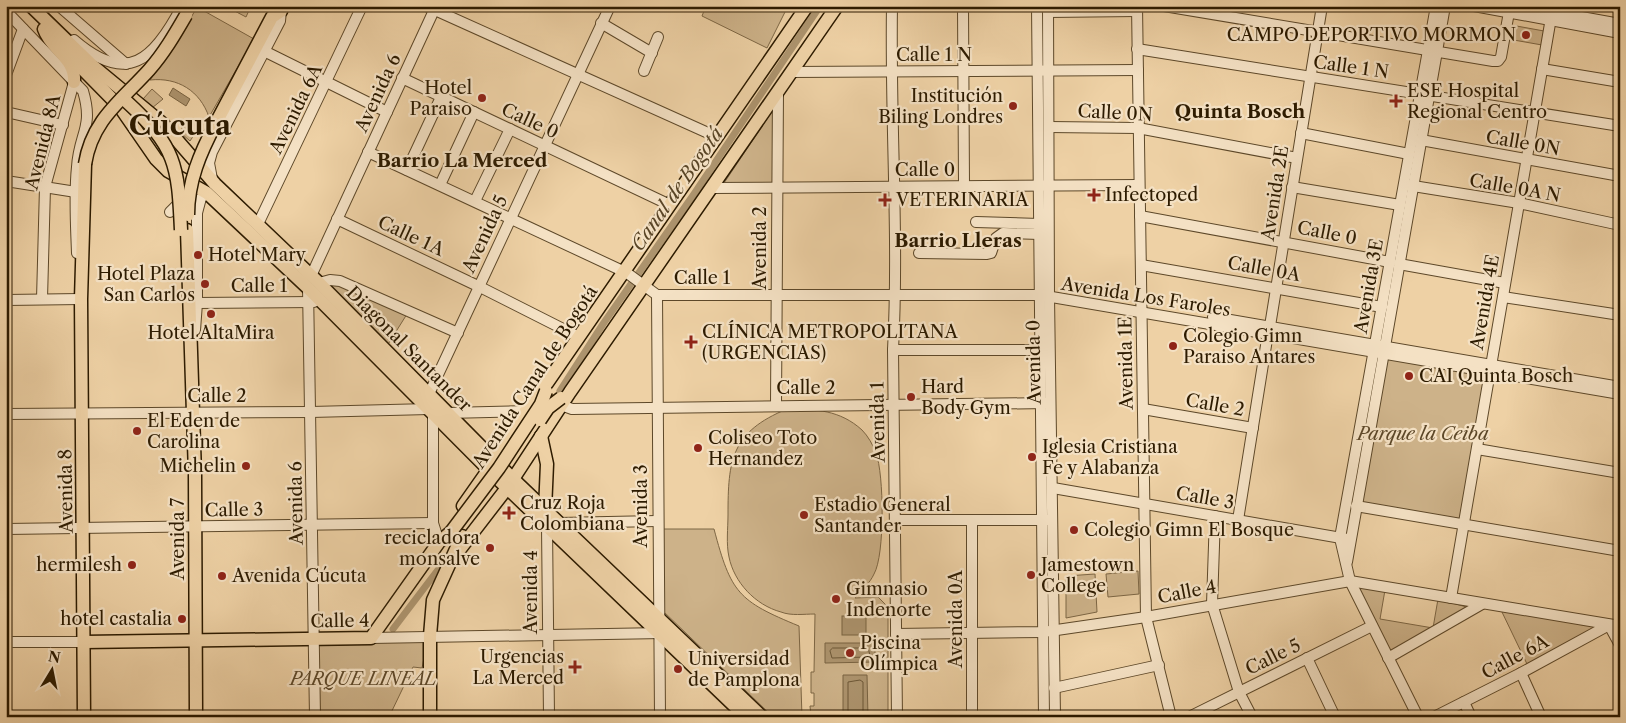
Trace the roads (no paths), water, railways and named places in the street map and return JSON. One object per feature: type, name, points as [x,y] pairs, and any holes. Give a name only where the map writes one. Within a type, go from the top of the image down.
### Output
[{"type":"main road","name":"Diagonal Santander","points":[[20,6],[163,124],[208,192],[313,282],[315,302],[431,411],[490,463],[658,633],[746,717]]},
{"type":"main road","name":"Diagonal Santander","points":[[31,6],[49,29],[120,107],[156,159],[168,171],[208,192],[258,224],[313,282],[429,394],[490,463]]},
{"type":"main road","name":"Avenida Canal de Bogotá","points":[[430,636],[436,590],[453,559],[456,534],[536,412],[546,387],[579,337],[626,272],[807,6]]},
{"type":"main road","name":"Avenida Canal de Bogotá","points":[[371,638],[439,542],[456,534],[548,408],[564,398],[837,6]]},
{"type":"main road","name":"Avenida 8","points":[[84,717],[81,265],[87,149],[95,129],[113,107],[150,69],[187,9]]},
{"type":"main road","points":[[192,360],[183,302],[184,230],[194,171],[216,123],[272,17],[282,9]]},
{"type":"main road","points":[[49,29],[46,38],[70,63],[78,87]]},
{"type":"main road","points":[[94,67],[153,127],[172,158],[179,182],[184,230]]},
{"type":"main road","name":"Avenida 7","points":[[192,360],[196,717]]},
{"type":"main road","points":[[439,542],[490,463],[546,387]]},
{"type":"main road","points":[[453,559],[510,483],[542,436],[564,398]]},
{"type":"main road","points":[[542,436],[547,464],[545,510]]},
{"type":"main road","name":"Diagonal Santander","points":[[510,483],[545,510],[553,525],[658,618],[762,717]]},
{"type":"main road","points":[[430,636],[430,717]]},
{"type":"main road","name":"Calle 4","points":[[84,642],[371,638]]},
{"type":"street","points":[[59,6],[126,64]]},
{"type":"street","name":"Avenida 6A","points":[[258,224],[327,83],[362,6]]},
{"type":"street","name":"Avenida 1","points":[[892,6],[891,72],[896,186],[894,404],[897,717]]},
{"type":"street","points":[[962,6],[964,186]]},
{"type":"street","name":"Avenida 0","points":[[1037,6],[1049,127],[1039,229],[1046,294],[1041,350],[1053,488],[1048,520]]},
{"type":"street","points":[[1164,6],[1498,61],[1501,57],[1509,12]]},
{"type":"street","name":"Avenida 2E","points":[[1238,520],[1322,6]]},
{"type":"street","name":"Avenida 3E","points":[[1348,576],[1345,539],[1408,186],[1421,140],[1436,6]]},
{"type":"street","name":"Avenida 3E","points":[[1432,51],[1445,6]]},
{"type":"street","points":[[1474,6],[1509,12],[1620,24]]},
{"type":"street","points":[[1521,6],[1620,34]]},
{"type":"street","points":[[432,7],[717,137]]},
{"type":"street","name":"Avenida 6","points":[[313,282],[336,219],[402,78],[432,7]]},
{"type":"street","name":"Avenida 5","points":[[429,394],[602,24],[606,7]]},
{"type":"street","points":[[1048,9],[1137,8]]},
{"type":"street","name":"Avenida 1E","points":[[1137,8],[1146,617],[1171,717]]},
{"type":"street","points":[[49,29],[69,36],[97,58],[126,64],[142,58],[156,46],[187,9]]},
{"type":"street","points":[[170,212],[180,202],[208,192],[209,162],[212,152],[280,21],[282,9]]},
{"type":"street","name":"Avenida 0","points":[[1044,717],[1048,631],[1048,520],[1043,71],[1048,9]]},
{"type":"street","points":[[6,11],[78,87]]},
{"type":"street","name":"Avenida 4E","points":[[1451,598],[1551,16]]},
{"type":"street","points":[[602,24],[652,53]]},
{"type":"street","points":[[6,75],[24,29]]},
{"type":"street","points":[[644,71],[658,37]]},
{"type":"street","name":"Calle 1 N","points":[[1137,49],[1620,126]]},
{"type":"street","points":[[264,51],[386,112]]},
{"type":"street","points":[[1542,69],[1620,82]]},
{"type":"street","name":"Calle 1 N","points":[[791,72],[1138,70]]},
{"type":"street","name":"Calle 0","points":[[402,78],[670,205]]},
{"type":"street","name":"Avenida 8A","points":[[42,299],[45,187],[63,125],[78,87]]},
{"type":"street","name":"Avenida 8","points":[[78,87],[88,108],[88,120],[78,156],[76,192],[77,256],[81,265]]},
{"type":"street","name":"Avenida 2","points":[[776,405],[778,92]]},
{"type":"street","name":"Avenida 3E","points":[[1345,539],[1356,506],[1379,349],[1382,307],[1395,263],[1400,205],[1408,186],[1409,154],[1425,94]]},
{"type":"street","points":[[407,170],[442,97]]},
{"type":"street","points":[[6,112],[63,125]]},
{"type":"street","points":[[440,185],[474,112]]},
{"type":"street","name":"Calle 0N","points":[[1049,127],[1138,128],[1297,158]]},
{"type":"street","points":[[475,201],[510,129]]},
{"type":"street","points":[[1301,133],[1409,154]]},
{"type":"street","name":"Calle 0N","points":[[1421,140],[1620,176]]},
{"type":"street","name":"Calle 1","points":[[368,152],[626,272],[657,295],[1046,294]]},
{"type":"street","points":[[6,181],[76,192]]},
{"type":"street","name":"Calle 0","points":[[711,188],[1139,185]]},
{"type":"street","name":"Calle 0A N","points":[[1408,186],[1519,204],[1620,225]]},
{"type":"street","points":[[1292,187],[1400,205]]},
{"type":"street","name":"Avenida 7","points":[[192,360],[197,303],[197,213],[208,192]]},
{"type":"street","name":"Calle 0","points":[[1140,216],[1284,240],[1505,283]]},
{"type":"street","name":"Calle 1A","points":[[336,219],[480,287],[579,337]]},
{"type":"street","points":[[976,222],[1039,229]]},
{"type":"street","points":[[919,253],[987,254],[991,253],[996,238],[1003,233],[1039,229]]},
{"type":"street","name":"Calle 0A","points":[[1140,265],[1276,287],[1382,307]]},
{"type":"street","points":[[313,282],[340,281],[458,333]]},
{"type":"street","name":"Avenida Los Faroles","points":[[1046,294],[1491,368],[1620,387]]},
{"type":"street","name":"Avenida 3","points":[[657,295],[657,521],[660,717]]},
{"type":"street","points":[[1503,297],[1620,315]]},
{"type":"street","points":[[6,300],[81,299]]},
{"type":"street","name":"Avenida 6","points":[[315,302],[311,412],[315,717]]},
{"type":"street","name":"Calle 1","points":[[197,303],[315,302]]},
{"type":"street","points":[[894,350],[1041,350]]},
{"type":"street","name":"Avenida Los Faroles","points":[[1491,368],[1620,394]]},
{"type":"street","name":"Calle 2","points":[[564,398],[572,409],[657,406],[1046,402]]},
{"type":"street","name":"Calle 2","points":[[1143,409],[1253,428]]},
{"type":"street","points":[[431,411],[433,523],[439,542]]},
{"type":"street","name":"Calle 2","points":[[6,414],[431,411]]},
{"type":"street","points":[[447,413],[527,412]]},
{"type":"street","points":[[1477,449],[1620,474]]},
{"type":"street","name":"Calle 3","points":[[1053,488],[1345,539]]},
{"type":"street","points":[[1356,506],[1464,526],[1620,551]]},
{"type":"street","points":[[1215,516],[1212,604],[1239,692],[1252,717]]},
{"type":"street","points":[[895,520],[1048,520]]},
{"type":"street","name":"Avenida 0A","points":[[972,520],[972,717]]},
{"type":"street","points":[[553,525],[657,521]]},
{"type":"street","name":"Calle 3","points":[[6,529],[433,523]]},
{"type":"street","name":"Avenida 4","points":[[549,717],[547,634],[553,525]]},
{"type":"street","points":[[1348,576],[1418,717]]},
{"type":"street","name":"Calle 4","points":[[896,634],[1048,631],[1146,617],[1348,576],[1482,604],[1615,625]]},
{"type":"street","points":[[1388,658],[1482,604]]},
{"type":"street","points":[[1615,625],[1620,644]]},
{"type":"street","name":"Calle 6A","points":[[1434,717],[1615,625]]},
{"type":"street","name":"Calle 5","points":[[1189,717],[1372,626]]},
{"type":"street","name":"Avenida 0","points":[[1048,631],[1055,717]]},
{"type":"street","name":"Calle 4","points":[[371,638],[674,633]]},
{"type":"street","name":"Calle 4","points":[[6,642],[84,642]]},
{"type":"street","points":[[1307,658],[1335,717]]},
{"type":"street","points":[[1054,688],[1159,665]]},
{"type":"street","points":[[1521,674],[1541,717]]},
{"type":"street","points":[[1464,702],[1471,717]]},
{"type":"water","points":[[173,88],[190,99],[186,106],[169,95]]},
{"type":"water","points":[[842,616],[866,616],[866,635],[842,635]]},
{"type":"water","name":"Piscina Olímpica","points":[[825,643],[875,643],[875,662],[825,663]]},
{"type":"water","points":[[843,675],[867,675],[868,717],[843,717]]},
{"type":"waterway","name":"Canal de Bogotá","points":[[560,391],[603,324],[694,194],[820,6]]},
{"type":"waterway","name":"Canal de Bogotá","points":[[393,629],[447,558]]},
{"type":"place","name":"CAMPO DEPORTIVO MORMON","points":[[1526,35]]},
{"type":"place","name":"Hotel Paraiso","points":[[482,98]]},
{"type":"place","name":"ESE Hospital Regional Centro","points":[[1396,101]]},
{"type":"place","name":"Institución Biling Londres","points":[[1013,106]]},
{"type":"place","name":"Infectoped","points":[[1094,195]]},
{"type":"place","name":"VETERINARIA","points":[[885,200]]},
{"type":"place","name":"Hotel Mary","points":[[198,255]]},
{"type":"place","name":"Hotel Plaza San Carlos","points":[[205,284]]},
{"type":"place","name":"Hotel AltaMira","points":[[211,314]]},
{"type":"place","name":"CLÍNICA METROPOLITANA (URGENCIAS)","points":[[691,342]]},
{"type":"place","name":"Colegio Gimn Paraiso Antares","points":[[1173,346]]},
{"type":"place","name":"CAI Quinta Bosch","points":[[1409,376]]},
{"type":"place","name":"Hard Body Gym","points":[[911,397]]},
{"type":"place","name":"El Eden de Carolina","points":[[137,431]]},
{"type":"place","name":"Coliseo Toto Hernandez","points":[[698,448]]},
{"type":"place","name":"Iglesia Cristiana Fe y Alabanza","points":[[1032,457]]},
{"type":"place","name":"Michelin","points":[[246,466]]},
{"type":"place","name":"Cruz Roja Colombiana","points":[[509,513]]},
{"type":"place","name":"Estadio General Santander","points":[[804,515]]},
{"type":"place","name":"Colegio Gimn El Bosque","points":[[1074,530]]},
{"type":"place","name":"recicladora monsalve","points":[[490,548]]},
{"type":"place","name":"hermilesh","points":[[132,565]]},
{"type":"place","name":"Jamestown College","points":[[1031,575]]},
{"type":"place","name":"Avenida Cúcuta","points":[[222,576]]},
{"type":"place","name":"Gimnasio Indenorte","points":[[836,599]]},
{"type":"place","name":"hotel castalia","points":[[182,619]]},
{"type":"place","name":"Piscina Olímpica","points":[[850,653]]},
{"type":"place","name":"Urgencias La Merced","points":[[575,667]]},
{"type":"place","name":"Universidad de Pamplona","points":[[678,669]]},
{"type":"district","name":"Quinta Bosch","points":[[1240,111]]},
{"type":"district","name":"Cúcuta","points":[[180,125]]},
{"type":"district","name":"Barrio La Merced","points":[[462,160]]},
{"type":"district","name":"Barrio Lleras","points":[[958,240]]},
{"type":"park label","name":"Parque la Ceiba","points":[[1423,434]]},
{"type":"park label","name":"PARQUE LINEAL","points":[[363,679]]}]
